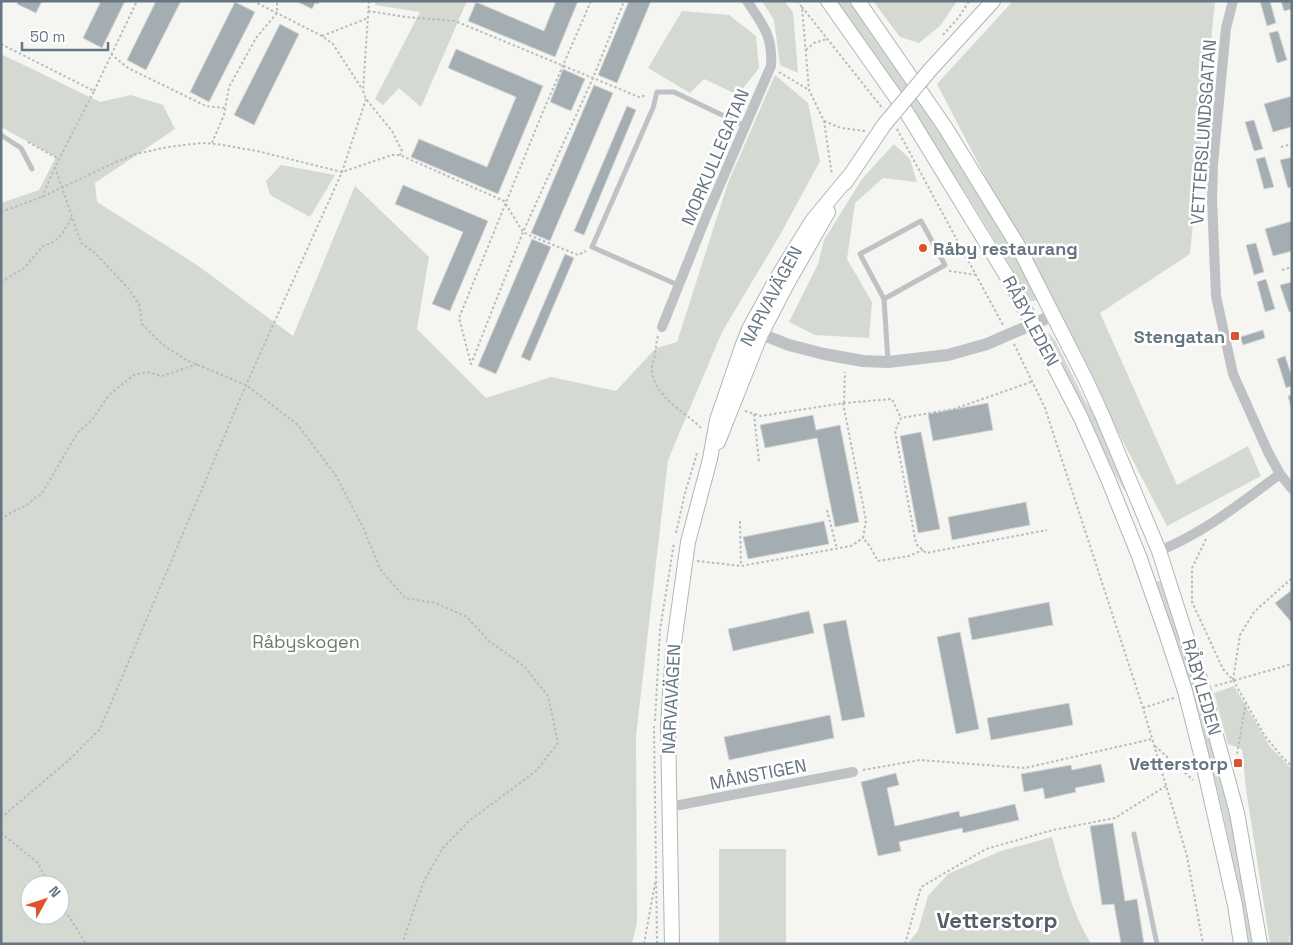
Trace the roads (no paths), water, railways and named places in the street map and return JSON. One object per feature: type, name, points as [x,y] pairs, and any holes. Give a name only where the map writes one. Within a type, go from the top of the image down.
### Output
[{"type":"main road","name":"RÅBYLEDEN","points":[[828,1],[907,113],[1014,288],[1081,418],[1139,556],[1184,691],[1201,754],[1235,905],[1241,944]]},
{"type":"main road","name":"RÅBYLEDEN","points":[[858,1],[945,127],[1017,244],[1054,315],[1103,417],[1159,551],[1205,695],[1237,814],[1260,944]]},
{"type":"main road","name":"NARVAVÄGEN","points":[[672,944],[668,725],[672,659],[688,542],[710,459],[717,420],[742,347],[755,332],[788,284],[850,175],[884,125],[930,70],[993,1]]},
{"type":"main road","name":"NARVAVÄGEN","points":[[710,459],[747,368],[755,332]]},
{"type":"main road","points":[[1139,556],[1159,551]]},
{"type":"street","name":"MORKULLEGATAN","points":[[662,327],[771,66],[770,37],[747,1]]},
{"type":"street","name":"VETTERSLUNDSGATAN","points":[[1233,1],[1226,28],[1213,164],[1212,237],[1216,296],[1233,374],[1251,416],[1280,474],[1292,489]]},
{"type":"street","points":[[755,332],[789,345],[824,354],[863,361],[888,362],[948,355],[987,344],[1054,315]]},
{"type":"street","points":[[1159,551],[1179,543],[1226,514],[1280,474]]},
{"type":"street","name":"MÅNSTIGEN","points":[[670,807],[853,772]]},
{"type":"lane","points":[[678,285],[592,247],[653,108],[657,92],[674,92],[746,126]]},
{"type":"lane","points":[[1,136],[21,148],[32,169]]},
{"type":"lane","points":[[884,298],[945,265],[921,221],[860,254],[884,298],[888,362]]},
{"type":"lane","points":[[1134,834],[1158,944]]},
{"type":"place","name":"Råby restaurang","points":[[923,248]]},
{"type":"place","name":"Stengatan","points":[[1235,336]]},
{"type":"place","name":"Vetterstorp","points":[[1238,763]]},
{"type":"district","name":"Vetterstorp","points":[[997,920]]},
{"type":"park label","name":"Råbyskogen","points":[[306,641]]}]
